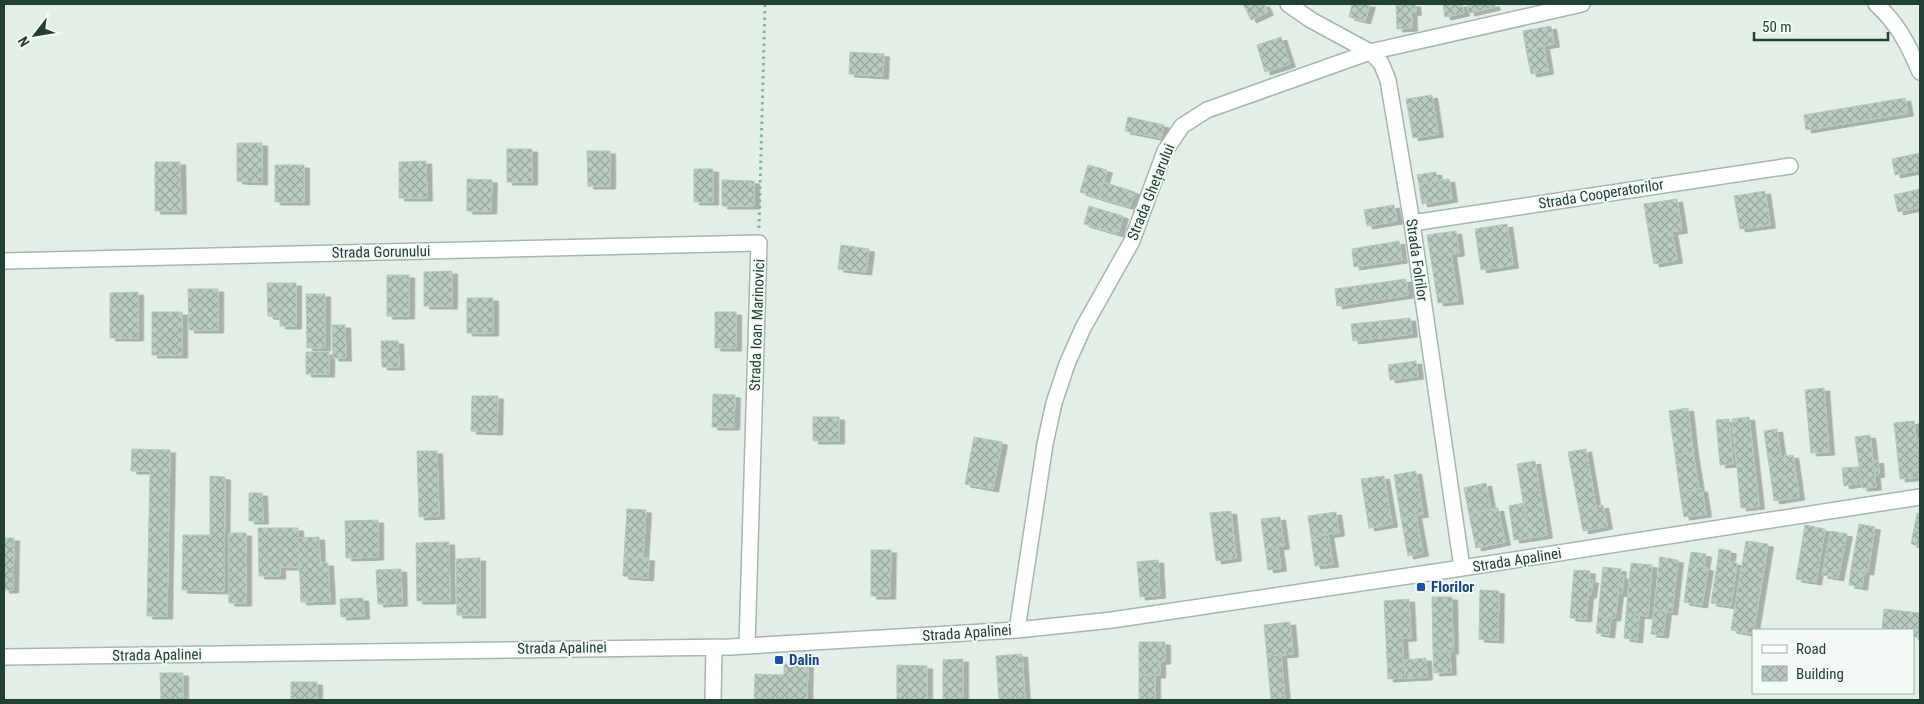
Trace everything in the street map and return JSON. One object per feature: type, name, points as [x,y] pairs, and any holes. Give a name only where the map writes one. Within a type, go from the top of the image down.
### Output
[{"type":"street","name":"Strada Folrilor","points":[[1288,4],[1311,20],[1370,52],[1381,63],[1388,80],[1412,223],[1462,568]]},
{"type":"street","name":"Strada Ghețarului","points":[[1017,630],[1045,444],[1054,403],[1082,328],[1132,241],[1165,151],[1182,126],[1207,110],[1370,52],[1582,4]]},
{"type":"street","points":[[1876,4],[1892,19],[1910,48],[1920,72]]},
{"type":"street","name":"Strada Cooperatorilor","points":[[1412,223],[1790,166]]},
{"type":"street","name":"Strada Gorunului","points":[[4,261],[759,243]]},
{"type":"street","name":"Strada Ioan Marinovici","points":[[747,646],[759,243]]},
{"type":"street","name":"Strada Apalinei","points":[[4,658],[714,647],[1017,630],[1112,620],[1920,497]]},
{"type":"street","points":[[713,700],[714,647]]},
{"type":"path","name":"Strada Ioan Marinovici","points":[[759,243],[765,4]]},
{"type":"building","points":[[1243,4],[1264,4],[1268,12],[1251,20]]},
{"type":"building","points":[[1352,4],[1370,4],[1365,21],[1349,17]]},
{"type":"building","points":[[1396,4],[1411,4],[1412,28],[1397,29]]},
{"type":"building","points":[[1411,4],[1415,4],[1416,12],[1411,13]]},
{"type":"building","points":[[1443,4],[1462,4],[1464,13],[1445,17]]},
{"type":"building","points":[[1467,4],[1494,4],[1495,7],[1469,13]]},
{"type":"building","points":[[1551,26],[1554,44],[1526,49],[1523,31]]},
{"type":"building","points":[[1281,37],[1290,64],[1265,72],[1257,45]]},
{"type":"building","points":[[1544,46],[1548,71],[1531,74],[1526,49]]},
{"type":"building","points":[[850,52],[884,54],[883,76],[849,74]]},
{"type":"building","points":[[1432,95],[1438,134],[1413,138],[1406,99]]},
{"type":"building","points":[[1905,98],[1908,113],[1806,130],[1804,115]]},
{"type":"building","points":[[1128,117],[1164,125],[1161,138],[1125,131]]},
{"type":"building","points":[[237,143],[262,143],[262,182],[237,181]]},
{"type":"building","points":[[507,149],[532,149],[532,182],[507,182]]},
{"type":"building","points":[[587,151],[610,151],[610,186],[588,186]]},
{"type":"building","points":[[1920,153],[1920,170],[1895,175],[1892,159]]},
{"type":"building","points":[[426,161],[427,198],[399,198],[399,162]]},
{"type":"building","points":[[155,162],[180,162],[181,211],[155,211]]},
{"type":"building","points":[[275,165],[304,165],[304,202],[275,202]]},
{"type":"building","points":[[1088,165],[1107,170],[1099,198],[1080,192]]},
{"type":"building","points":[[694,169],[713,169],[713,202],[694,202]]},
{"type":"building","points":[[1436,172],[1437,181],[1419,184],[1417,175]]},
{"type":"building","points":[[467,179],[492,180],[491,211],[467,211]]},
{"type":"building","points":[[1449,179],[1452,199],[1422,204],[1419,184]]},
{"type":"building","points":[[722,180],[754,181],[754,206],[722,206]]},
{"type":"building","points":[[1103,182],[1135,192],[1130,207],[1099,198]]},
{"type":"building","points":[[1920,189],[1920,207],[1898,212],[1894,195]]},
{"type":"building","points":[[1765,191],[1770,225],[1740,229],[1734,196]]},
{"type":"building","points":[[1677,199],[1682,230],[1649,235],[1644,204]]},
{"type":"building","points":[[1394,205],[1397,221],[1367,226],[1364,210]]},
{"type":"building","points":[[1089,206],[1123,216],[1118,234],[1084,224]]},
{"type":"building","points":[[1507,224],[1513,265],[1481,270],[1475,229]]},
{"type":"building","points":[[1456,231],[1459,253],[1451,254],[1458,301],[1438,303],[1427,235]]},
{"type":"building","points":[[1672,231],[1677,260],[1654,264],[1649,235]]},
{"type":"building","points":[[1399,241],[1402,260],[1354,267],[1352,249]]},
{"type":"building","points":[[841,245],[869,249],[866,272],[838,269]]},
{"type":"building","points":[[452,271],[452,306],[424,306],[424,272]]},
{"type":"building","points":[[387,275],[409,275],[409,316],[387,316]]},
{"type":"building","points":[[1406,279],[1408,295],[1337,306],[1335,289]]},
{"type":"building","points":[[267,283],[296,283],[296,326],[280,326],[280,317],[268,316]]},
{"type":"building","points":[[188,289],[218,289],[218,330],[189,330]]},
{"type":"building","points":[[138,292],[138,338],[110,338],[110,293]]},
{"type":"building","points":[[306,294],[325,294],[325,348],[307,348]]},
{"type":"building","points":[[467,298],[493,298],[493,333],[467,333]]},
{"type":"building","points":[[152,312],[182,312],[182,355],[152,355]]},
{"type":"building","points":[[715,312],[736,312],[736,348],[715,348]]},
{"type":"building","points":[[1410,318],[1412,334],[1353,341],[1351,324]]},
{"type":"building","points":[[332,325],[345,325],[346,358],[333,358]]},
{"type":"building","points":[[381,341],[398,341],[399,367],[382,367]]},
{"type":"building","points":[[306,352],[329,352],[329,374],[306,374]]},
{"type":"building","points":[[1416,361],[1418,376],[1390,380],[1388,365]]},
{"type":"building","points":[[1824,388],[1829,452],[1811,453],[1805,390]]},
{"type":"building","points":[[713,394],[735,395],[734,427],[712,427]]},
{"type":"building","points":[[472,396],[498,396],[497,432],[471,431]]},
{"type":"building","points":[[1688,408],[1693,452],[1675,455],[1669,411]]},
{"type":"building","points":[[813,417],[839,417],[839,441],[813,441]]},
{"type":"building","points":[[1749,417],[1759,506],[1741,508],[1732,419]]},
{"type":"building","points":[[1729,419],[1733,464],[1720,465],[1716,420]]},
{"type":"building","points":[[1914,421],[1916,440],[1920,439],[1920,477],[1900,479],[1894,423]]},
{"type":"building","points":[[1777,429],[1781,457],[1768,459],[1764,431]]},
{"type":"building","points":[[1870,435],[1876,487],[1862,488],[1855,437]]},
{"type":"building","points":[[974,437],[1002,442],[993,489],[965,484]]},
{"type":"building","points":[[132,449],[170,450],[167,616],[147,616],[150,471],[131,471]]},
{"type":"building","points":[[1586,449],[1596,507],[1579,510],[1568,452]]},
{"type":"building","points":[[417,451],[437,451],[439,516],[419,517]]},
{"type":"building","points":[[1693,452],[1699,489],[1680,492],[1675,455]]},
{"type":"building","points":[[1793,455],[1796,475],[1771,478],[1768,459]]},
{"type":"building","points":[[1878,460],[1879,474],[1875,475],[1873,461]]},
{"type":"building","points":[[1535,461],[1547,535],[1529,538],[1517,464]]},
{"type":"building","points":[[1859,467],[1861,483],[1844,486],[1842,468]]},
{"type":"building","points":[[1416,471],[1423,514],[1401,518],[1394,475]]},
{"type":"building","points":[[1796,475],[1799,497],[1774,501],[1771,478]]},
{"type":"building","points":[[210,476],[225,477],[224,591],[182,590],[183,535],[210,535]]},
{"type":"building","points":[[1384,476],[1392,524],[1369,528],[1361,479]]},
{"type":"building","points":[[1486,483],[1491,510],[1469,514],[1464,488]]},
{"type":"building","points":[[1702,489],[1706,514],[1684,517],[1680,492]]},
{"type":"building","points":[[249,493],[262,493],[263,521],[249,521]]},
{"type":"building","points":[[1524,503],[1529,538],[1514,540],[1509,506]]},
{"type":"building","points":[[1603,505],[1607,526],[1583,531],[1579,510]]},
{"type":"building","points":[[1498,508],[1505,542],[1476,548],[1469,514]]},
{"type":"building","points":[[627,509],[646,510],[643,558],[624,557]]},
{"type":"building","points":[[1231,511],[1236,558],[1216,561],[1210,513]]},
{"type":"building","points":[[1336,512],[1339,533],[1311,537],[1308,516]]},
{"type":"building","points":[[1917,513],[1920,514],[1920,546],[1911,544]]},
{"type":"building","points":[[1416,515],[1423,553],[1408,556],[1401,518]]},
{"type":"building","points":[[1280,517],[1284,546],[1265,548],[1261,519]]},
{"type":"building","points":[[378,520],[378,557],[346,558],[345,521]]},
{"type":"building","points":[[1859,524],[1875,527],[1868,572],[1851,569]]},
{"type":"building","points":[[1805,525],[1825,529],[1816,582],[1796,579]]},
{"type":"building","points":[[258,528],[298,528],[299,567],[280,567],[280,576],[259,576]]},
{"type":"building","points":[[1831,531],[1847,534],[1838,578],[1822,575]]},
{"type":"building","points":[[229,533],[246,533],[246,603],[229,603]]},
{"type":"building","points":[[1328,534],[1333,564],[1315,566],[1311,537]]},
{"type":"building","points":[[319,537],[320,563],[328,563],[330,601],[301,602],[298,538]]},
{"type":"building","points":[[4,538],[14,538],[13,590],[4,590]]},
{"type":"building","points":[[1746,541],[1768,544],[1752,634],[1731,630]]},
{"type":"building","points":[[449,542],[450,601],[417,601],[416,543]]},
{"type":"building","points":[[1278,547],[1281,568],[1268,570],[1265,548]]},
{"type":"building","points":[[1719,549],[1731,551],[1729,561],[1718,559]]},
{"type":"building","points":[[871,550],[891,550],[890,596],[871,596]]},
{"type":"building","points":[[1691,552],[1706,554],[1704,567],[1689,565]]},
{"type":"building","points":[[624,557],[649,558],[648,578],[623,576]]},
{"type":"building","points":[[1660,557],[1678,560],[1672,612],[1654,610]]},
{"type":"building","points":[[480,558],[480,615],[457,615],[456,559]]},
{"type":"building","points":[[1718,559],[1737,563],[1731,606],[1711,603]]},
{"type":"building","points":[[1158,560],[1160,595],[1140,597],[1137,562]]},
{"type":"building","points":[[1631,563],[1652,565],[1648,616],[1626,614]]},
{"type":"building","points":[[1689,565],[1708,568],[1702,605],[1684,602]]},
{"type":"building","points":[[1603,567],[1621,569],[1615,618],[1598,616]]},
{"type":"building","points":[[401,569],[402,603],[378,604],[376,570]]},
{"type":"building","points":[[1851,569],[1864,572],[1862,587],[1849,585]]},
{"type":"building","points":[[1574,570],[1590,571],[1586,619],[1570,618]]},
{"type":"building","points":[[1620,576],[1624,576],[1622,594],[1618,593]]},
{"type":"building","points":[[1589,580],[1593,580],[1591,595],[1588,595]]},
{"type":"building","points":[[1480,590],[1499,591],[1498,640],[1479,639]]},
{"type":"building","points":[[1432,597],[1452,597],[1453,651],[1433,651]]},
{"type":"building","points":[[363,598],[364,616],[341,617],[340,599]]},
{"type":"building","points":[[1409,599],[1411,638],[1386,639],[1384,601]]},
{"type":"building","points":[[1884,609],[1920,613],[1920,637],[1914,637],[1914,629],[1882,629]]},
{"type":"building","points":[[1654,610],[1666,611],[1663,635],[1651,634]]},
{"type":"building","points":[[1626,614],[1639,615],[1637,640],[1624,638]]},
{"type":"building","points":[[1598,616],[1611,618],[1609,635],[1596,633]]},
{"type":"building","points":[[1290,622],[1293,654],[1267,656],[1264,625]]},
{"type":"building","points":[[1402,638],[1405,678],[1388,679],[1386,639]]},
{"type":"building","points":[[1139,642],[1165,642],[1165,661],[1139,662]]},
{"type":"building","points":[[1433,651],[1450,651],[1451,672],[1434,673]]},
{"type":"building","points":[[1022,654],[1025,700],[999,700],[996,656]]},
{"type":"building","points":[[1281,655],[1285,700],[1271,700],[1267,656]]},
{"type":"building","points":[[1426,658],[1427,677],[1405,678],[1403,660]]},
{"type":"building","points":[[963,659],[963,700],[943,700],[943,660]]},
{"type":"building","points":[[1160,661],[1160,675],[1139,675],[1139,662]]},
{"type":"building","points":[[784,664],[808,665],[807,700],[754,700],[755,674],[784,675]]},
{"type":"building","points":[[897,665],[927,666],[927,700],[897,700]]},
{"type":"building","points":[[160,673],[183,673],[183,700],[161,700]]},
{"type":"building","points":[[1139,675],[1155,675],[1155,700],[1139,700]]},
{"type":"building","points":[[291,682],[317,682],[317,700],[291,700]]},
{"type":"place","name":"Florilor","points":[[1421,587]]},
{"type":"place","name":"Dalin","points":[[779,660]]}]
